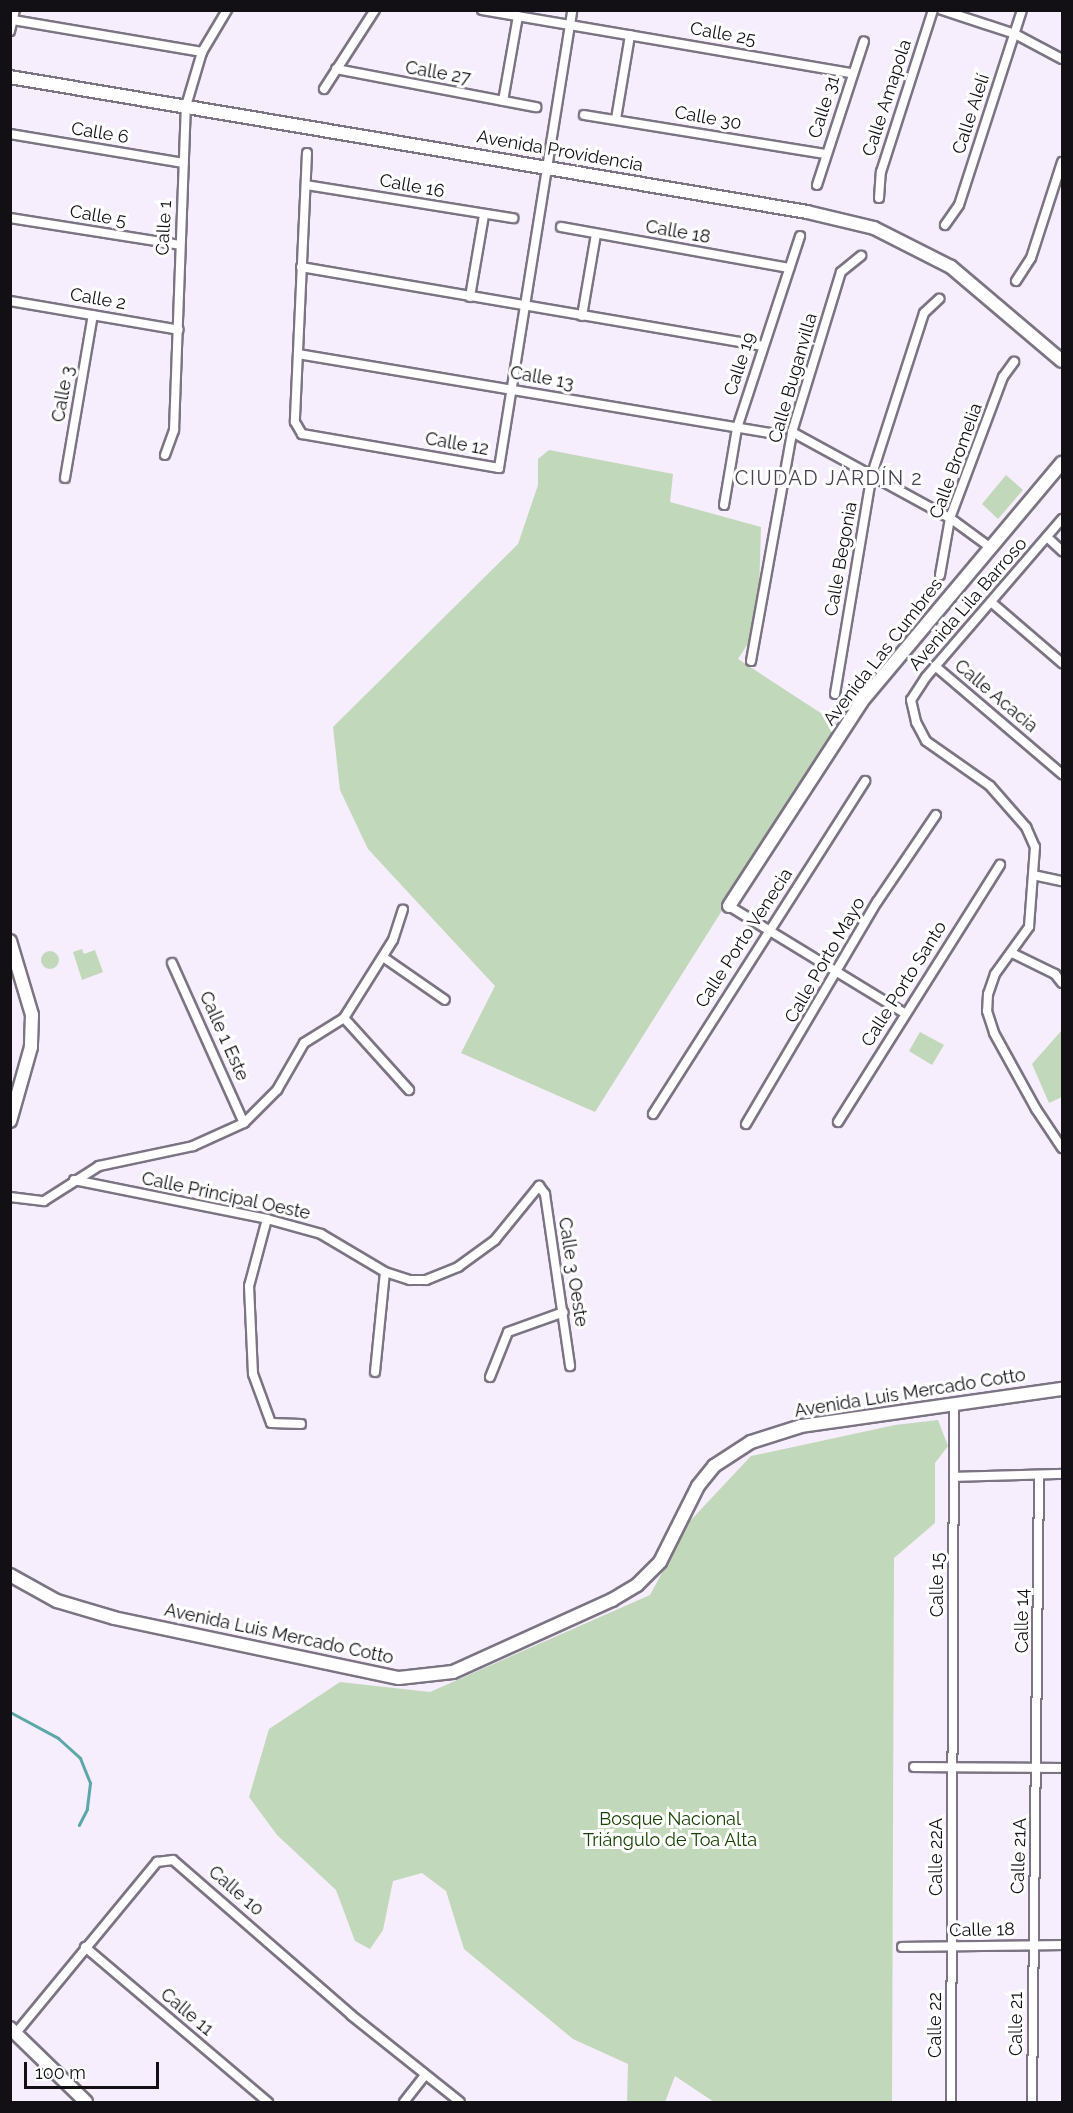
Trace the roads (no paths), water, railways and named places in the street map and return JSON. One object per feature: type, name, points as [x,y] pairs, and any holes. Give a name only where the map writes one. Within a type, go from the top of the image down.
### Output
[{"type":"street","points":[[10,32],[15,10]]},
{"type":"street","name":"Calle 1","points":[[165,455],[174,430],[186,106],[202,52],[227,10]]},
{"type":"street","points":[[324,89],[375,10]]},
{"type":"street","name":"Calle 25","points":[[482,10],[852,73]]},
{"type":"street","name":"Calle 12","points":[[307,153],[295,422],[302,435],[499,468],[573,10]]},
{"type":"street","name":"Calle Amapola","points":[[879,198],[881,172],[933,10]]},
{"type":"street","points":[[942,10],[1015,34],[1062,59]]},
{"type":"street","name":"Calle Alelí","points":[[945,225],[959,205],[1022,10]]},
{"type":"street","points":[[503,100],[518,16]]},
{"type":"street","points":[[14,20],[202,52]]},
{"type":"street","points":[[615,119],[630,35]]},
{"type":"street","name":"Calle 31","points":[[817,185],[864,41]]},
{"type":"street","name":"Calle 27","points":[[336,69],[536,107]]},
{"type":"street","name":"Avenida Providencia","points":[[10,77],[807,212],[873,228],[951,267],[1062,361]]},
{"type":"street","name":"Calle 30","points":[[584,115],[826,154]]},
{"type":"street","name":"Calle 6","points":[[10,134],[184,163]]},
{"type":"street","points":[[1016,281],[1031,258],[1062,162]]},
{"type":"street","name":"Calle 16","points":[[306,185],[513,218]]},
{"type":"street","points":[[470,297],[484,215]]},
{"type":"street","name":"Calle 5","points":[[10,218],[180,245]]},
{"type":"street","name":"Calle 18","points":[[561,227],[789,268]]},
{"type":"street","points":[[582,316],[596,234]]},
{"type":"street","name":"Calle 19","points":[[724,505],[737,428],[800,236]]},
{"type":"street","name":"Calle Buganvilla","points":[[751,661],[792,432],[841,272],[861,256]]},
{"type":"street","points":[[301,267],[763,346]]},
{"type":"street","name":"Calle Begonia","points":[[835,694],[872,474],[924,313],[939,299]]},
{"type":"street","name":"Calle 2","points":[[10,301],[179,330]]},
{"type":"street","name":"Calle 3","points":[[65,478],[93,315]]},
{"type":"street","name":"Calle 13","points":[[298,354],[780,435]]},
{"type":"street","name":"Calle Bromelia","points":[[940,575],[950,518],[1003,377],[1014,362]]},
{"type":"street","points":[[792,432],[950,518],[991,548]]},
{"type":"street","name":"Avenida Las Cumbres","points":[[729,906],[862,701],[1062,463]]},
{"type":"street","name":"Avenida Lila Barroso","points":[[1062,519],[935,666],[911,700],[916,722],[926,741],[990,786],[1026,827],[1035,847],[1029,927],[995,974],[988,994],[987,1011],[994,1033],[1036,1109],[1062,1148]]},
{"type":"street","points":[[1047,537],[1062,551]]},
{"type":"street","points":[[991,602],[1062,663]]},
{"type":"street","name":"Calle Acacia","points":[[935,666],[1062,774]]},
{"type":"street","name":"Calle Porto Venecia","points":[[653,1114],[768,930],[865,781]]},
{"type":"street","name":"Calle Porto Mayo","points":[[746,1124],[837,972],[936,815]]},
{"type":"street","name":"Calle Porto Santo","points":[[838,1122],[1000,865]]},
{"type":"street","points":[[1034,875],[1062,881]]},
{"type":"street","points":[[729,906],[906,1014]]},
{"type":"street","points":[[10,1197],[44,1201],[99,1166],[193,1146],[244,1123],[277,1090],[304,1043],[344,1018],[383,957],[403,910]]},
{"type":"street","points":[[10,940],[32,1015],[31,1047],[10,1121]]},
{"type":"street","points":[[1012,953],[1055,975],[1062,983]]},
{"type":"street","points":[[383,957],[445,1000]]},
{"type":"street","name":"Calle 1 Este","points":[[172,963],[244,1123]]},
{"type":"street","points":[[344,1018],[408,1090]]},
{"type":"street","name":"Calle Principal Oeste","points":[[74,1180],[267,1219],[321,1234],[385,1272],[426,1280],[458,1267],[495,1240],[539,1186]]},
{"type":"street","name":"Calle 3 Oeste","points":[[539,1186],[545,1194],[564,1312],[570,1366]]},
{"type":"street","points":[[267,1219],[249,1286],[253,1374],[271,1423],[301,1424]]},
{"type":"street","points":[[375,1372],[385,1272]]},
{"type":"street","points":[[490,1377],[508,1332],[564,1312]]},
{"type":"street","name":"Avenida Luis Mercado Cotto","points":[[10,1575],[57,1601],[114,1618],[399,1678],[453,1672],[612,1600],[637,1585],[660,1562],[698,1486],[714,1466],[751,1442],[801,1426],[1062,1389]]},
{"type":"street","name":"Calle 15","points":[[953,1767],[954,1403]]},
{"type":"street","points":[[954,1477],[1062,1474]]},
{"type":"street","name":"Calle 14","points":[[1038,1768],[1039,1475]]},
{"type":"street","points":[[914,1767],[1062,1768]]},
{"type":"street","name":"Calle 22A","points":[[952,1948],[953,1767]]},
{"type":"street","name":"Calle 21A","points":[[1033,1946],[1038,1768]]},
{"type":"street","name":"Calle 10","points":[[13,2031],[157,1862],[173,1860],[460,2103]]},
{"type":"street","name":"Calle 18","points":[[902,1947],[1062,1945]]},
{"type":"street","name":"Calle 21","points":[[1032,2103],[1033,1946]]},
{"type":"street","name":"Calle 11","points":[[85,1947],[268,2103]]},
{"type":"street","name":"Calle 22","points":[[951,2103],[952,1948]]},
{"type":"street","points":[[13,2031],[86,2103]]},
{"type":"street","points":[[404,2103],[425,2075]]},
{"type":"waterway","points":[[10,1712],[58,1738],[80,1758],[90,1783],[87,1809],[79,1825]]},
{"type":"district","name":"CIUDAD JARDÍN 2","points":[[829,478]]},
{"type":"park label","name":"Bosque Nacional Triángulo de Toa Alta","points":[[670,1830]]}]
